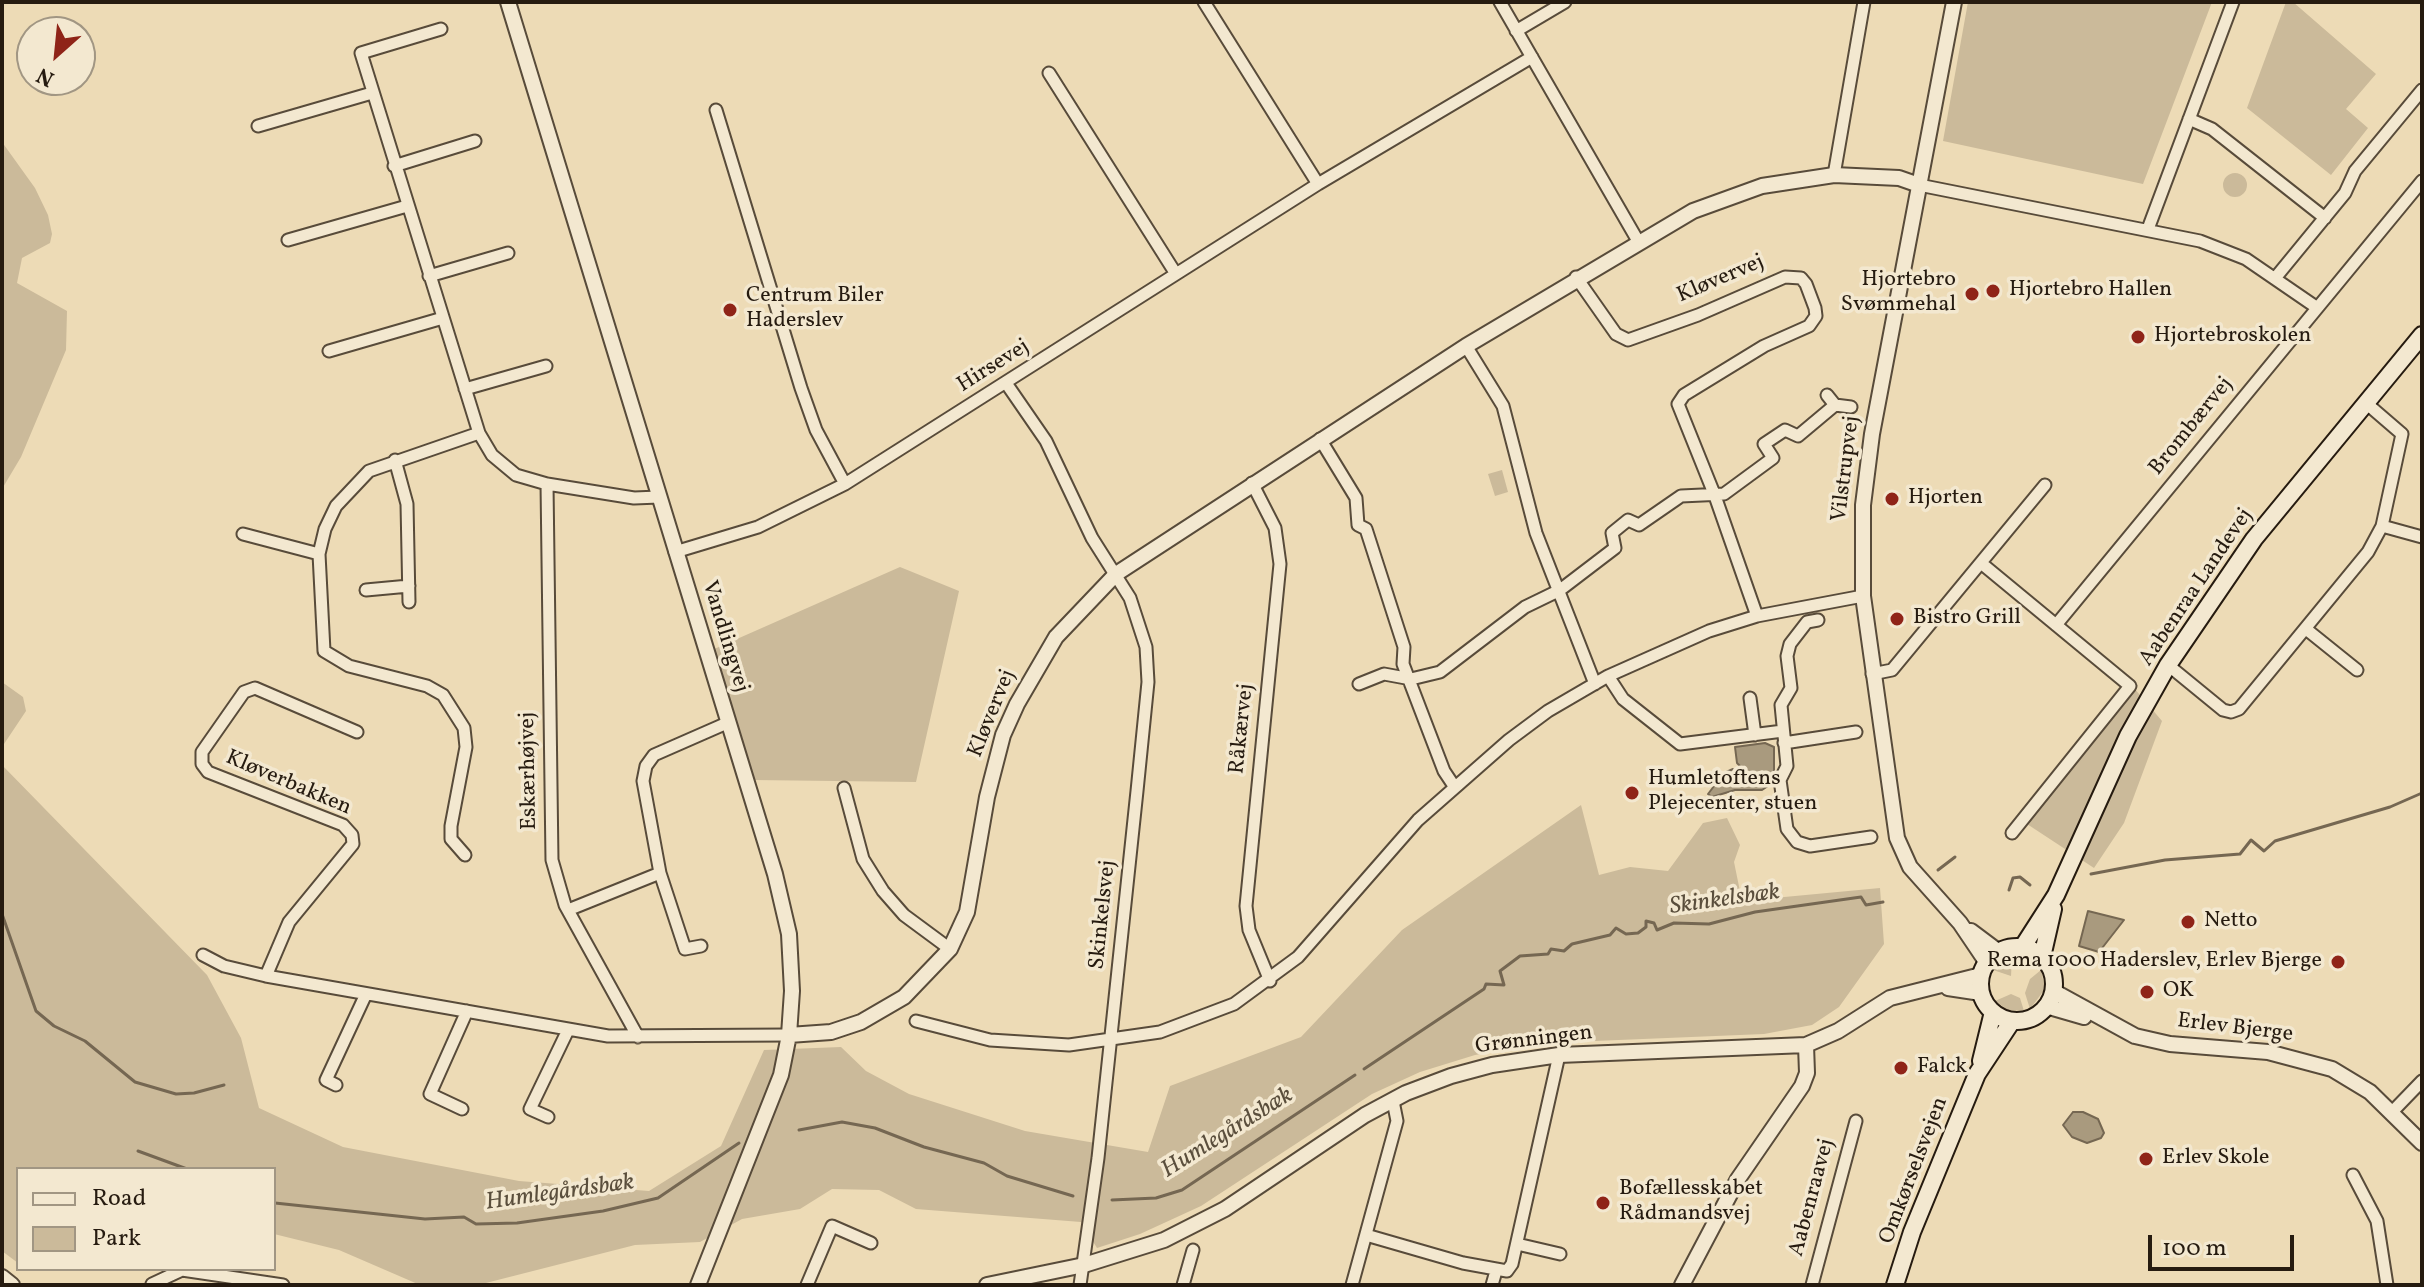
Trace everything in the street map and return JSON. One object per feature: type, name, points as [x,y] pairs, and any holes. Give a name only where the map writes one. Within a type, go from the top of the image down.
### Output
[{"type":"main road","name":"Aabenraa Landevej","points":[[2022,948],[2056,895],[2122,749],[2168,665],[2254,539],[2422,335]]},
{"type":"main road","name":"Aabenraa Landevej","points":[[2042,957],[2056,895]]},
{"type":"main road","points":[[2022,948],[2042,957],[2051,969],[2050,999],[2031,1018],[2012,1021],[1993,1012],[1981,993],[1989,963],[2022,948]]},
{"type":"main road","name":"Omkørselsvejen","points":[[1895,1285],[1912,1232],[1977,1074],[1993,1012]]},
{"type":"main road","name":"Omkørselsvejen","points":[[1977,1074],[2012,1021]]},
{"type":"street","name":"Vandlingvej","points":[[508,2],[775,874],[789,934],[789,1035],[767,1117],[698,1285]]},
{"type":"street","points":[[1204,2],[1318,184]]},
{"type":"street","points":[[1500,2],[1638,241]]},
{"type":"street","points":[[1516,31],[1565,2]]},
{"type":"street","points":[[1834,175],[1864,2]]},
{"type":"street","name":"Vilstrupvej","points":[[1954,2],[1872,434],[1862,530],[1863,596],[1897,838],[1922,883],[1960,923],[1989,963]]},
{"type":"street","points":[[2148,229],[2233,2]]},
{"type":"street","points":[[441,29],[361,53],[479,433],[502,466],[516,475],[547,484],[634,498],[659,497]]},
{"type":"street","name":"Hirsevej","points":[[675,552],[758,527],[845,484],[1318,184],[1532,57]]},
{"type":"street","points":[[1049,73],[1176,274]]},
{"type":"street","points":[[2276,277],[2345,193],[2355,171],[2422,90]]},
{"type":"street","points":[[258,126],[372,93]]},
{"type":"street","points":[[716,110],[801,388],[816,430],[845,484]]},
{"type":"street","points":[[2189,119],[2212,129],[2325,218]]},
{"type":"street","points":[[394,166],[475,141]]},
{"type":"street","name":"Kløvervej","points":[[789,1035],[831,1032],[882,1011],[927,977],[950,949],[967,912],[987,797],[1003,735],[1017,704],[1056,637],[1116,574],[1466,346],[1576,277],[1693,211],[1729,196],[1791,180],[1834,175],[1899,178],[1919,185]]},
{"type":"street","name":"Brombærvej","points":[[2056,625],[2422,181]]},
{"type":"street","points":[[1919,185],[2148,229],[2223,248],[2276,277],[2316,307]]},
{"type":"street","points":[[288,240],[407,206]]},
{"type":"street","points":[[429,276],[508,253]]},
{"type":"street","name":"Kløvervej","points":[[1576,277],[1616,334],[1628,340],[1698,315],[1785,277],[1801,278],[1806,284],[1816,316],[1809,326],[1764,346],[1684,395],[1678,404],[1715,496]]},
{"type":"street","points":[[329,351],[443,318]]},
{"type":"street","points":[[1466,346],[1503,406],[1536,533],[1595,684]]},
{"type":"street","points":[[465,389],[546,366]]},
{"type":"street","name":"Skinkelsvej","points":[[1006,383],[1046,441],[1092,538],[1116,574],[1139,619],[1148,682],[1111,1039],[1080,1285]]},
{"type":"street","points":[[1827,395],[1835,405],[1851,407]]},
{"type":"street","points":[[2168,665],[2223,710],[2231,712],[2239,709],[2368,552],[2382,526],[2402,434],[2366,403]]},
{"type":"street","points":[[1359,684],[1384,674],[1411,679],[1440,672],[1525,607],[1560,590],[1615,548],[1612,533],[1628,520],[1639,525],[1681,496],[1724,494],[1773,458],[1764,444],[1785,430],[1798,436],[1835,405]]},
{"type":"street","points":[[465,855],[451,839],[466,747],[460,718],[443,695],[427,686],[349,666],[324,651],[319,554],[325,529],[336,506],[369,471],[479,433]]},
{"type":"street","points":[[1320,439],[1356,498],[1359,506],[1355,516],[1358,525],[1366,529],[1404,647],[1403,664],[1444,771],[1454,786]]},
{"type":"street","points":[[395,460],[407,504],[409,602]]},
{"type":"street","name":"Råkærvej","points":[[1252,483],[1275,528],[1280,564],[1246,906],[1249,930],[1270,981]]},
{"type":"street","name":"Eskærhøjvej","points":[[547,484],[552,860],[568,910],[638,1037]]},
{"type":"street","points":[[1872,674],[1892,670],[2045,485]]},
{"type":"street","points":[[1715,496],[1757,616]]},
{"type":"street","points":[[2382,526],[2422,537]]},
{"type":"street","points":[[243,534],[319,554]]},
{"type":"street","points":[[1981,563],[2130,686],[2012,833]]},
{"type":"street","points":[[366,590],[409,586]]},
{"type":"street","points":[[916,1021],[990,1040],[1069,1045],[1160,1032],[1234,1004],[1270,981],[1298,957],[1418,820],[1454,786],[1509,740],[1595,684],[1709,631],[1757,616],[1863,596]]},
{"type":"street","points":[[1818,620],[1807,622],[1790,644],[1787,656],[1791,688],[1781,705],[1787,766],[1780,780],[1787,829],[1797,842],[1810,846],[1871,837]]},
{"type":"street","points":[[2306,629],[2357,670]]},
{"type":"street","points":[[1608,676],[1623,699],[1680,744],[1755,735],[1784,737],[1856,732]]},
{"type":"street","name":"Kløverbakken","points":[[266,976],[289,922],[353,844],[352,835],[343,825],[208,772],[202,764],[202,752],[244,692],[255,688],[357,732]]},
{"type":"street","points":[[1750,698],[1755,735]]},
{"type":"street","points":[[701,946],[685,949],[660,873],[643,781],[646,766],[667,746],[727,723]]},
{"type":"street","points":[[844,788],[863,859],[883,891],[904,915],[950,949]]},
{"type":"street","points":[[568,910],[660,873]]},
{"type":"street","points":[[203,955],[224,966],[266,976],[568,1030],[638,1037],[789,1035]]},
{"type":"street","name":"Grønningen","points":[[987,1285],[1084,1265],[1143,1248],[1199,1224],[1365,1115],[1451,1076],[1492,1065],[1559,1055],[1806,1045],[1838,1031],[1890,998],[1932,987],[1989,963]]},
{"type":"street","name":"Grønningen","points":[[1932,987],[1981,993]]},
{"type":"street","points":[[336,1085],[326,1080],[366,994]]},
{"type":"street","name":"Erlev Bjerge","points":[[2050,999],[2135,1036],[2170,1044],[2268,1052],[2299,1058],[2344,1074],[2393,1111],[2422,1143]]},
{"type":"street","points":[[462,1109],[430,1094],[467,1011]]},
{"type":"street","points":[[548,1117],[530,1109],[568,1030]]},
{"type":"street","points":[[1682,1285],[1738,1179],[1802,1086],[1807,1073],[1806,1045]]},
{"type":"street","points":[[1366,1235],[1496,1271],[1507,1271],[1517,1244],[1559,1055]]},
{"type":"street","points":[[2393,1111],[2422,1081]]},
{"type":"street","points":[[1352,1285],[1397,1121],[1393,1101]]},
{"type":"street","name":"Aabenraavej","points":[[1812,1285],[1856,1121]]},
{"type":"street","points":[[2353,1175],[2377,1221],[2387,1285]]},
{"type":"street","points":[[807,1285],[832,1226],[871,1243]]},
{"type":"street","points":[[1517,1244],[1560,1254]]},
{"type":"street","points":[[1183,1285],[1193,1250]]},
{"type":"street","points":[[152,1284],[180,1271]]},
{"type":"street","points":[[187,1271],[242,1282],[283,1285]]},
{"type":"street","points":[[1492,1285],[1496,1271]]},
{"type":"street","points":[[2,1277],[12,1285]]},
{"type":"green space","points":[[1968,2],[2212,2],[2143,184],[1943,141]]},
{"type":"green space","points":[[2286,2],[2293,2],[2376,74],[2346,109],[2368,128],[2331,175],[2247,108]]},
{"type":"green space","points":[[2,142],[35,188],[48,215],[52,234],[50,243],[22,258],[17,283],[67,311],[66,350],[21,457],[2,489]]},
{"type":"green space","points":[[2235,173],[2246,180],[2247,185],[2240,196],[2235,197],[2224,190],[2223,185],[2230,174]]},
{"type":"green space","points":[[1502,470],[1508,492],[1495,496],[1488,474]]},
{"type":"green space","points":[[900,567],[959,591],[916,782],[753,780],[712,650]]},
{"type":"green space","points":[[2,682],[23,697],[26,711],[2,747]]},
{"type":"green space","points":[[2134,688],[2162,721],[2124,823],[2094,868],[2027,824]]},
{"type":"green space","points":[[2,765],[207,975],[241,1038],[259,1108],[343,1147],[519,1181],[649,1191],[721,1146],[764,1050],[841,1047],[866,1071],[909,1094],[1025,1131],[1148,1152],[1170,1086],[1301,1037],[1402,930],[1581,805],[1599,875],[1630,867],[1668,871],[1703,823],[1727,818],[1740,845],[1734,862],[1742,901],[1880,888],[1884,944],[1839,1007],[1812,1025],[1764,1034],[1546,1043],[1475,1055],[1420,1072],[1372,1094],[1201,1206],[1140,1234],[1097,1248],[1081,1222],[916,1209],[879,1190],[832,1189],[800,1209],[742,1219],[700,1242],[635,1245],[478,1285],[420,1285],[339,1250],[276,1234],[276,1167],[16,1167],[16,1262],[2,1251]]},
{"type":"green space","points":[[2012,957],[2011,976],[1993,970],[1999,963]]},
{"type":"green space","points":[[2041,970],[2045,989],[2030,1009],[2025,993],[2030,979]]},
{"type":"green space","points":[[2011,994],[2020,998],[2024,1011],[2008,1010],[1995,1001]]},
{"type":"shaded area","points":[[1765,743],[1774,747],[1774,782],[1762,790],[1735,790],[1712,797],[1708,794],[1724,773],[1733,769],[1739,773],[1742,768],[1737,763],[1735,747]]},
{"type":"shaded area","points":[[2088,911],[2124,920],[2099,952],[2079,946]]},
{"type":"shaded area","points":[[2073,1112],[2083,1112],[2098,1119],[2104,1133],[2101,1138],[2087,1143],[2072,1137],[2063,1125]]},
{"type":"waterway","name":"Skinkelsbæk","points":[[2091,874],[2165,860],[2240,854],[2251,840],[2264,851],[2275,841],[2390,807],[2422,793]]},
{"type":"waterway","name":"Skinkelsbæk","points":[[1938,870],[1955,857]]},
{"type":"waterway","name":"Skinkelsbæk","points":[[2009,890],[2013,878],[2020,877],[2030,885]]},
{"type":"waterway","name":"Skinkelsbæk","points":[[1364,1069],[1484,989],[1486,984],[1504,985],[1500,971],[1520,956],[1548,954],[1551,949],[1564,951],[1572,944],[1610,935],[1616,928],[1626,934],[1638,933],[1646,927],[1646,921],[1654,923],[1657,930],[1674,923],[1709,924],[1755,912],[1861,897],[1866,905],[1883,902]]},
{"type":"waterway","points":[[2,914],[36,1011],[54,1026],[85,1041],[135,1082],[176,1094],[224,1085]]},
{"type":"waterway","name":"Humlegårdsbæk","points":[[1112,1200],[1156,1198],[1182,1190],[1355,1075]]},
{"type":"waterway","name":"Humlegårdsbæk","points":[[799,1130],[842,1122],[875,1128],[924,1147],[984,1163],[1007,1176],[1073,1196]]},
{"type":"waterway","name":"Humlegårdsbæk","points":[[276,1203],[425,1219],[464,1217],[476,1224],[517,1223],[603,1211],[658,1198],[739,1143]]},
{"type":"waterway","name":"Humlegårdsbæk","points":[[138,1151],[182,1167]]},
{"type":"place","name":"Hjortebro Hallen","points":[[1993,291]]},
{"type":"place","name":"Hjortebro Svømmehal","points":[[1972,294]]},
{"type":"place","name":"Centrum Biler Haderslev","points":[[730,310]]},
{"type":"place","name":"Hjortebroskolen","points":[[2138,337]]},
{"type":"place","name":"Hjorten","points":[[1892,499]]},
{"type":"place","name":"Bistro Grill","points":[[1897,619]]},
{"type":"place","name":"Humletoftens Plejecenter, stuen","points":[[1632,793]]},
{"type":"place","name":"Netto","points":[[2188,922]]},
{"type":"place","name":"Rema 1000 Haderslev, Erlev Bjerge","points":[[2338,962]]},
{"type":"place","name":"OK","points":[[2147,992]]},
{"type":"place","name":"Falck","points":[[1901,1068]]},
{"type":"place","name":"Erlev Skole","points":[[2146,1159]]},
{"type":"place","name":"Bofællesskabet Rådmandsvej","points":[[1603,1203]]}]
